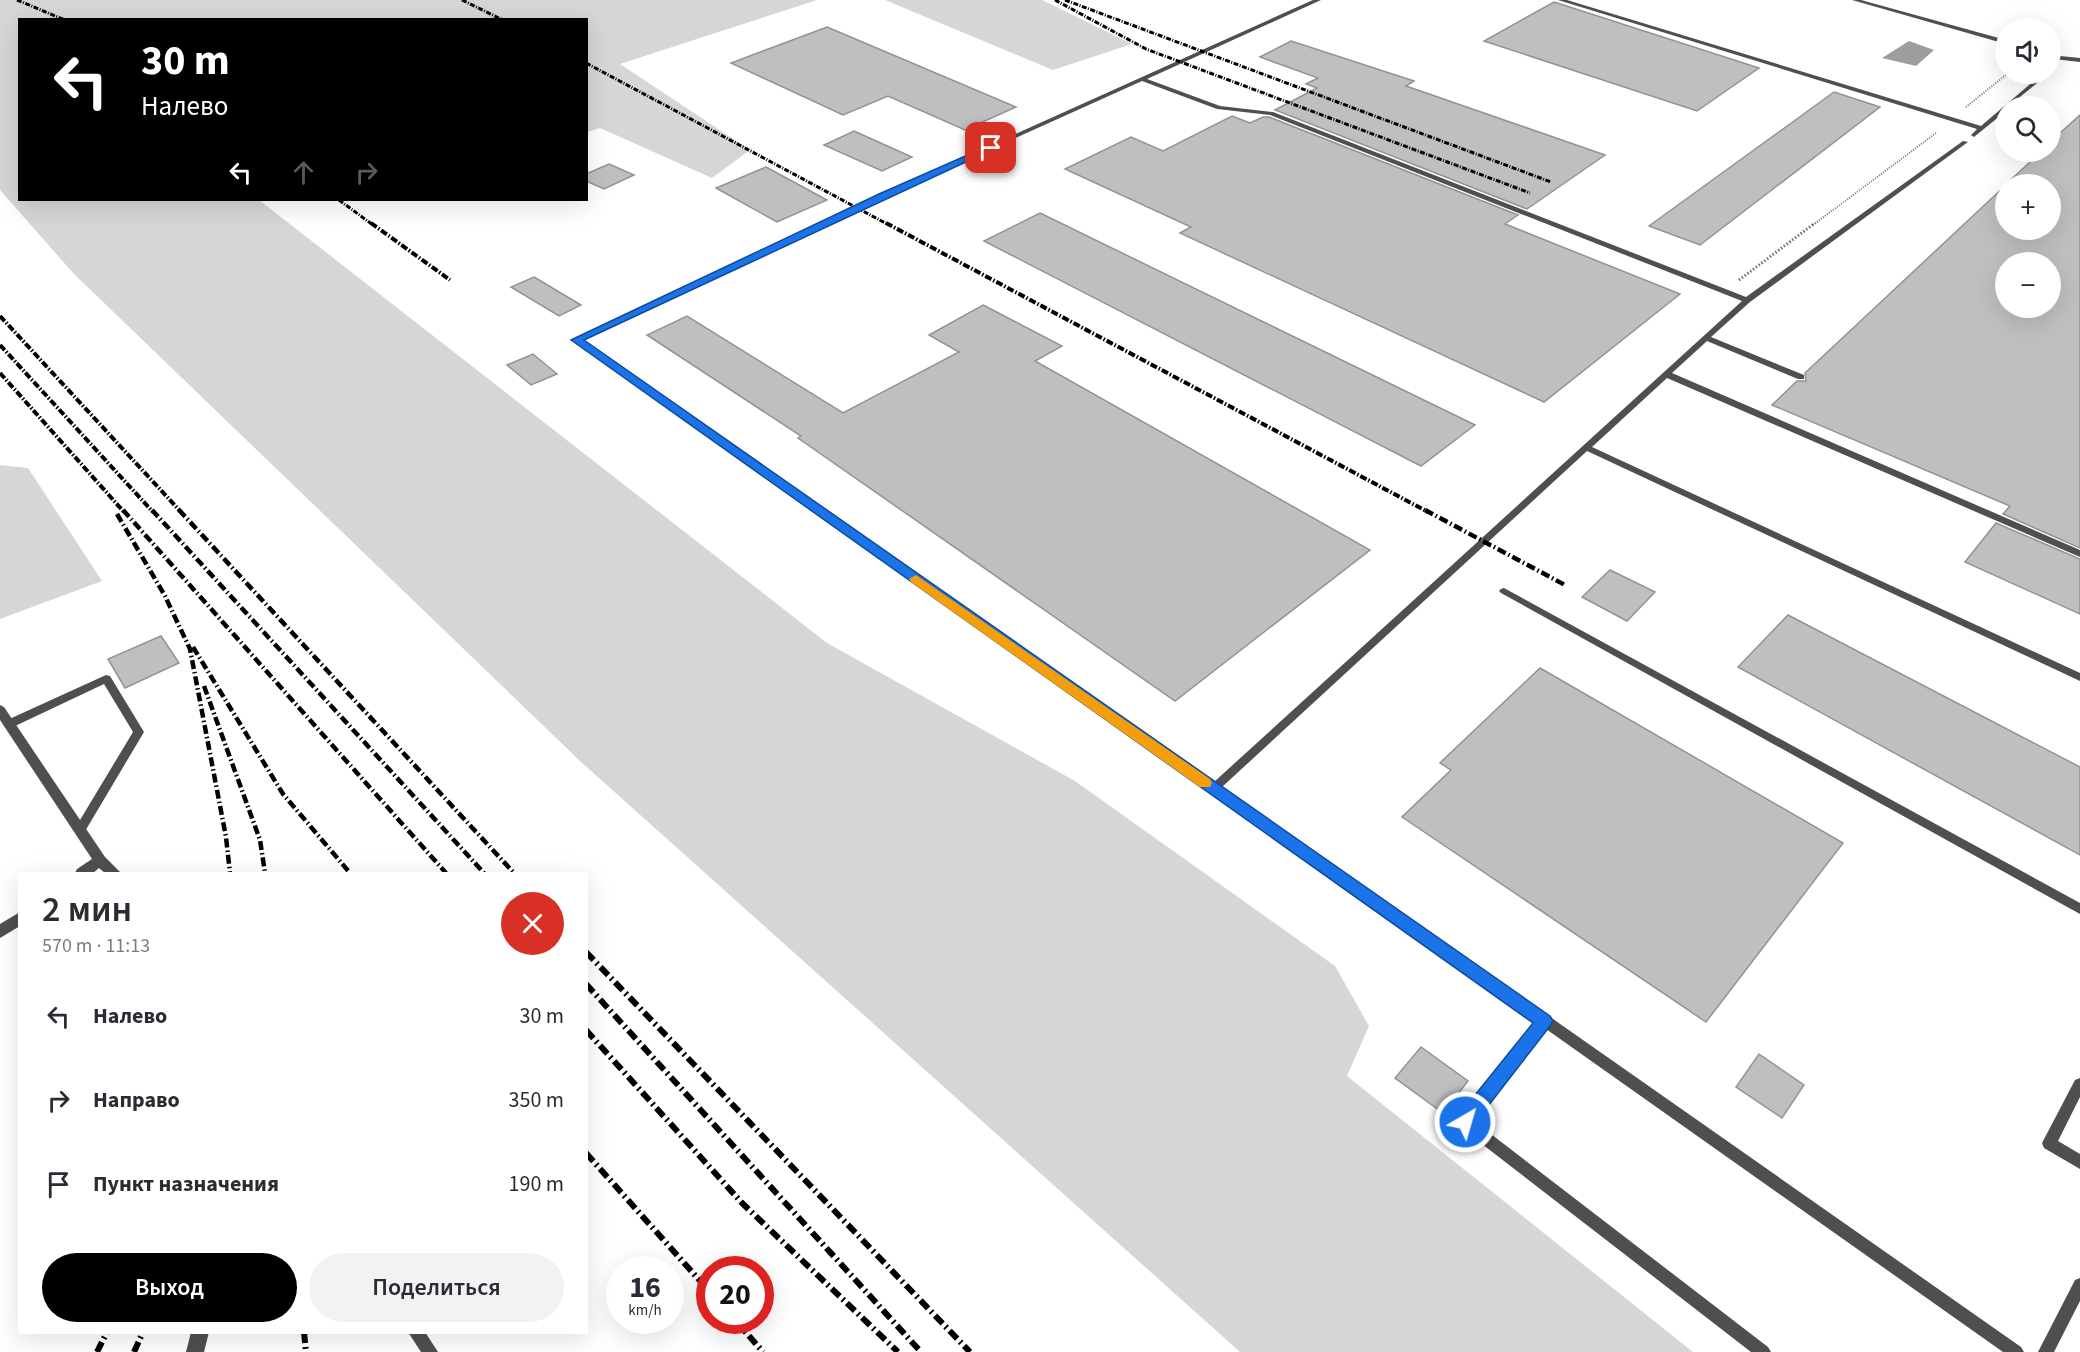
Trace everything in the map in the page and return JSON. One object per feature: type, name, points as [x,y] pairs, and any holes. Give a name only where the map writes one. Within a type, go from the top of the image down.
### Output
[{"type":"street","points":[[0,710],[100,861],[113,872]]},
{"type":"street","points":[[84,872],[100,861]]},
{"type":"street","points":[[0,932],[18,919]]},
{"type":"street","points":[[195,1352],[200,1334]]},
{"type":"lane","points":[[1318,0],[882,196],[577,340],[2016,1352]]},
{"type":"lane","points":[[1561,0],[1981,128]]},
{"type":"lane","points":[[1855,0],[1995,39]]},
{"type":"lane","points":[[2061,58],[2080,60]]},
{"type":"lane","points":[[1144,80],[1219,108],[1271,113],[1747,300]]},
{"type":"lane","points":[[2019,96],[2033,84]]},
{"type":"lane","points":[[1974,135],[1995,116]]},
{"type":"lane","points":[[1213,789],[1747,300],[1965,142]]},
{"type":"lane","points":[[1706,338],[1802,377]]},
{"type":"lane","points":[[1666,374],[2080,554]]},
{"type":"lane","points":[[1586,447],[2080,677]]},
{"type":"lane","points":[[1504,591],[2080,909]]},
{"type":"lane","points":[[9,724],[106,680],[139,732],[80,830]]},
{"type":"lane","points":[[1544,1021],[1465,1122],[1763,1352]]},
{"type":"lane","points":[[2080,1084],[2049,1143],[2080,1162]]},
{"type":"lane","points":[[2046,1352],[2080,1286]]},
{"type":"lane","points":[[417,1334],[430,1352]]},
{"type":"path","points":[[1952,119],[1995,84]]},
{"type":"path","points":[[1724,291],[1936,133]]},
{"type":"shaded area","points":[[0,0],[817,0],[620,64],[750,150],[712,178],[600,128],[588,132],[588,18],[18,18],[18,201],[260,201],[827,643],[1075,781],[1335,966],[1369,1026],[1347,1076],[1693,1352],[1240,1352],[580,761],[73,273],[0,190]]},
{"type":"shaded area","points":[[885,0],[1042,0],[1132,44],[1053,70]]},
{"type":"shaded area","points":[[1909,41],[1934,50],[1916,66],[1882,58]]},
{"type":"shaded area","points":[[0,465],[28,468],[102,581],[0,619]]},
{"type":"building","points":[[1554,2],[1759,68],[1697,111],[1484,41]]},
{"type":"building","points":[[827,27],[1016,107],[965,130],[888,96],[843,115],[731,63]]},
{"type":"building","points":[[1291,41],[1414,81],[1406,86],[1605,155],[1527,209],[1275,110],[1317,88],[1306,84],[1318,78],[1260,57]]},
{"type":"building","points":[[1834,92],[1880,107],[1700,245],[1649,226]]},
{"type":"building","points":[[2080,115],[2080,548],[2003,514],[2010,506],[1772,405],[1797,381],[1806,381],[1805,373],[1995,195],[1995,240],[2061,240],[2061,174],[2017,174],[2030,162],[2061,162],[2061,132]]},
{"type":"building","points":[[1232,116],[1250,123],[1263,117],[1269,117],[1518,215],[1505,224],[1680,294],[1544,402],[1180,233],[1191,227],[1065,169],[1131,137],[1163,151]]},
{"type":"building","points":[[854,131],[912,157],[882,171],[824,145]]},
{"type":"building","points":[[609,164],[634,175],[604,189],[588,182],[588,173]]},
{"type":"building","points":[[766,167],[827,200],[777,222],[716,188]]},
{"type":"building","points":[[1040,213],[1475,425],[1421,466],[984,241]]},
{"type":"building","points":[[534,277],[581,305],[559,316],[511,287]]},
{"type":"building","points":[[983,305],[1062,346],[1035,361],[1370,550],[1175,701],[798,438],[801,436],[647,335],[687,316],[843,413],[959,352],[929,335]]},
{"type":"building","points":[[533,354],[557,374],[531,385],[507,365]]},
{"type":"building","points":[[1996,523],[2080,559],[2080,614],[1965,562]]},
{"type":"building","points":[[1610,570],[1655,592],[1627,621],[1582,597]]},
{"type":"building","points":[[1788,615],[2080,767],[2080,855],[1738,667]]},
{"type":"building","points":[[161,636],[179,663],[125,688],[108,659]]},
{"type":"building","points":[[1540,668],[1843,843],[1706,1022],[1402,817],[1451,770],[1440,763]]},
{"type":"building","points":[[1421,1047],[1468,1081],[1443,1113],[1395,1078]]},
{"type":"building","points":[[1759,1054],[1804,1085],[1782,1118],[1736,1087]]},
{"type":"railway","points":[[17,0],[60,18]]},
{"type":"railway","points":[[462,0],[499,18]]},
{"type":"railway","points":[[1055,0],[1146,49],[1530,193]]},
{"type":"railway","points":[[1065,0],[1551,182]]},
{"type":"railway","points":[[588,64],[889,225]]},
{"type":"railway","points":[[340,201],[373,225]]},
{"type":"railway","points":[[371,223],[450,280]]},
{"type":"railway","points":[[886,223],[1428,512]]},
{"type":"railway","points":[[0,316],[181,512]]},
{"type":"railway","points":[[0,345],[153,512]]},
{"type":"railway","points":[[0,373],[124,512]]},
{"type":"railway","points":[[123,510],[445,872]]},
{"type":"railway","points":[[152,510],[483,872]]},
{"type":"railway","points":[[179,510],[513,872]]},
{"type":"railway","points":[[1425,510],[1565,585]]},
{"type":"railway","points":[[117,514],[165,596],[190,649],[226,837],[230,872]]},
{"type":"railway","points":[[193,647],[283,794],[349,872]]},
{"type":"railway","points":[[204,686],[260,840],[265,872]]},
{"type":"railway","points":[[588,954],[970,1352]]},
{"type":"railway","points":[[588,986],[921,1352]]},
{"type":"railway","points":[[588,1032],[742,1203],[898,1352]]},
{"type":"railway","points":[[588,1155],[696,1276]]},
{"type":"railway","points":[[97,1352],[106,1334]]},
{"type":"railway","points":[[134,1352],[142,1334]]},
{"type":"railway","points":[[304,1334],[306,1352]]},
{"type":"railway","points":[[747,1334],[763,1352]]},
{"type":"slow traffic","points":[[916,579],[1205,783]]},
{"type":"route","points":[[991,148],[882,196],[577,340],[1544,1021],[1465,1122]]}]
